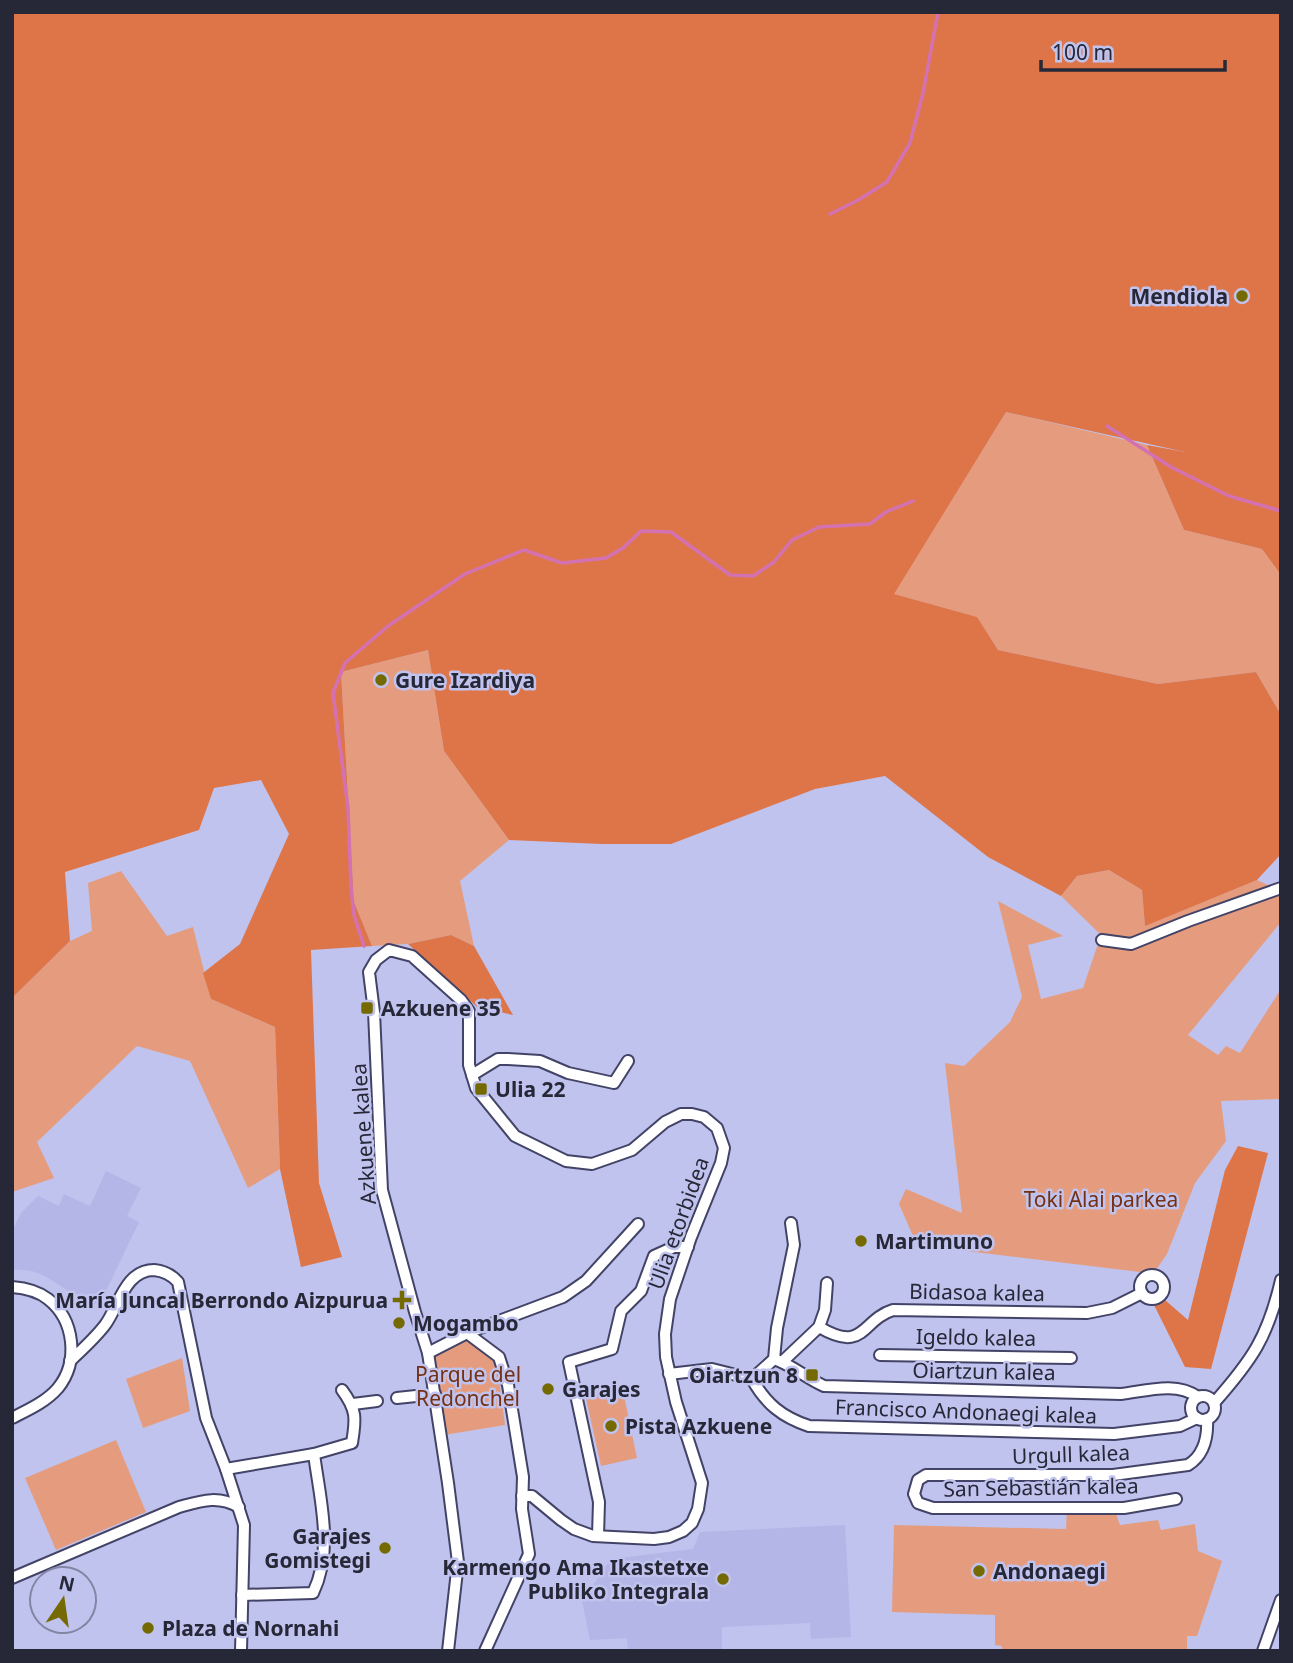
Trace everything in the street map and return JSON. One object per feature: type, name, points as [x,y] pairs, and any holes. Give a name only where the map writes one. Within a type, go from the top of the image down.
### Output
[{"type":"street","points":[[1102,940],[1131,944],[1281,888]]},
{"type":"street","name":"Ulia etorbidea","points":[[389,950],[412,956],[461,1000],[469,1011],[469,1065],[476,1088],[515,1136],[566,1161],[592,1164],[632,1150],[665,1122],[681,1114],[704,1117],[717,1128],[724,1148],[721,1163],[670,1299],[666,1321],[669,1374],[702,1483],[698,1509],[692,1523],[683,1531],[669,1537],[654,1539],[598,1536],[573,1529],[532,1496],[522,1496]]},
{"type":"street","name":"Azkuene kalea","points":[[389,950],[376,960],[369,972],[374,1012],[382,1190],[428,1353],[435,1394],[458,1562],[448,1651]]},
{"type":"street","points":[[472,1075],[498,1059],[508,1059],[540,1062],[568,1073],[614,1083],[628,1061]]},
{"type":"street","points":[[778,1361],[794,1244],[791,1223]]},
{"type":"street","points":[[428,1353],[467,1333],[555,1305],[586,1281],[638,1224]]},
{"type":"street","points":[[598,1536],[598,1502],[569,1362],[612,1349],[621,1311],[641,1291],[654,1256],[674,1247],[688,1247]]},
{"type":"street","points":[[70,1361],[107,1322],[125,1287],[136,1275],[149,1270],[162,1271],[178,1282],[206,1418],[244,1525],[241,1651]]},
{"type":"street","points":[[1214,1403],[1239,1376],[1266,1332],[1281,1279]]},
{"type":"street","points":[[669,1374],[712,1369],[752,1379],[819,1327],[825,1310],[827,1283]]},
{"type":"street","points":[[12,1287],[37,1293],[55,1306],[68,1326],[72,1351],[64,1378],[52,1394],[12,1418]]},
{"type":"street","name":"Bidasoa kalea","points":[[819,1327],[839,1336],[860,1334],[881,1315],[893,1310],[1087,1313],[1112,1308],[1142,1293]]},
{"type":"street","points":[[467,1333],[499,1357],[508,1385],[523,1477],[522,1509],[528,1554],[485,1651]]},
{"type":"street","name":"Igeldo kalea","points":[[880,1355],[1071,1358]]},
{"type":"street","name":"Oiartzun kalea","points":[[778,1361],[788,1364],[809,1380],[824,1386],[1121,1394],[1175,1388],[1187,1389],[1201,1396]]},
{"type":"street","points":[[1201,1396],[1210,1398],[1214,1403],[1214,1412],[1202,1418],[1192,1413],[1191,1407],[1201,1396],[1239,1376]]},
{"type":"street","name":"Francisco Andonaegi kalea","points":[[752,1379],[763,1398],[776,1410],[791,1420],[809,1426],[1114,1434],[1180,1426],[1202,1418]]},
{"type":"street","points":[[226,1469],[314,1454],[352,1443],[356,1423],[353,1405],[342,1390]]},
{"type":"street","points":[[397,1398],[435,1394]]},
{"type":"street","points":[[353,1405],[377,1401]]},
{"type":"street","name":"Urgull kalea","points":[[914,1494],[918,1480],[926,1475],[1113,1475],[1188,1465],[1203,1450],[1202,1418]]},
{"type":"street","points":[[242,1595],[313,1593],[321,1576],[325,1544],[314,1454]]},
{"type":"street","name":"San Sebastián kalea","points":[[914,1494],[918,1503],[933,1508],[1124,1508],[1176,1499]]},
{"type":"street","points":[[12,1578],[179,1507],[207,1499],[219,1499],[239,1507]]},
{"type":"street","points":[[1263,1651],[1281,1600]]},
{"type":"shaded area","points":[[12,12],[1281,12],[1281,575],[1262,549],[1184,530],[1147,445],[1185,452],[1006,412],[894,594],[977,617],[998,650],[1158,684],[1256,672],[1281,715],[1281,854],[1257,880],[1145,926],[1142,890],[1109,870],[1077,876],[1061,896],[988,857],[885,776],[815,789],[671,844],[509,840],[444,751],[428,650],[341,672],[354,902],[372,946],[311,950],[319,1183],[342,1257],[301,1267],[280,1169],[275,1027],[211,999],[203,973],[240,944],[289,834],[261,780],[214,788],[199,830],[65,872],[70,941],[12,998]]},
{"type":"shaded area","points":[[451,935],[474,946],[513,1015],[477,1007],[408,944]]},
{"type":"shaded area","points":[[1238,1146],[1268,1153],[1211,1369],[1185,1367],[1151,1299],[1165,1300],[1188,1320],[1225,1170]]},
{"type":"shaded area","points":[[106,1171],[141,1188],[127,1216],[139,1222],[101,1301],[92,1306],[45,1276],[32,1271],[12,1269],[12,1232],[21,1213],[38,1196],[59,1206],[64,1194],[90,1206]]},
{"type":"shaded area","name":"Karmengo Ama Ikastetxe Publiko Integrala","points":[[845,1525],[851,1637],[811,1639],[810,1623],[722,1627],[722,1651],[628,1651],[627,1638],[590,1640],[582,1601],[611,1559],[693,1549],[700,1532]]},
{"type":"green space","points":[[1006,412],[1147,445],[1184,530],[1262,549],[1281,575],[1281,715],[1256,672],[1158,684],[998,650],[976,617],[893,594]]},
{"type":"green space","points":[[428,650],[444,751],[509,840],[460,881],[474,946],[451,935],[408,944],[372,946],[354,902],[341,672]]},
{"type":"green space","name":"Toki Alai parkea","points":[[1109,870],[1142,890],[1145,925],[1257,880],[1270,886],[1281,885],[1281,922],[1188,1035],[1218,1055],[1226,1046],[1240,1053],[1281,989],[1281,1099],[1221,1101],[1226,1141],[1195,1183],[1167,1254],[1144,1287],[1140,1272],[917,1245],[899,1204],[906,1189],[962,1213],[945,1063],[964,1066],[1010,1022],[1022,997],[998,901],[1063,936],[1028,945],[1041,999],[1083,988],[1101,935],[1061,896],[1077,876]]},
{"type":"green space","points":[[121,871],[167,936],[193,927],[211,999],[275,1027],[280,1169],[248,1188],[190,1061],[137,1046],[37,1142],[54,1178],[12,1192],[12,998],[70,941],[92,931],[88,883]]},
{"type":"green space","name":"Parque del Redonchel","points":[[467,1337],[493,1359],[499,1379],[505,1425],[444,1435],[432,1355]]},
{"type":"green space","points":[[182,1358],[190,1411],[143,1428],[126,1379]]},
{"type":"green space","points":[[622,1386],[637,1458],[601,1466],[585,1394]]},
{"type":"green space","points":[[116,1440],[146,1512],[56,1550],[25,1478]]},
{"type":"green space","points":[[1067,1508],[1114,1508],[1120,1525],[1158,1520],[1161,1530],[1195,1524],[1198,1551],[1222,1561],[1197,1636],[1187,1636],[1187,1651],[1002,1651],[1002,1646],[995,1645],[995,1615],[892,1612],[894,1525],[1066,1529]]},
{"type":"waterway","points":[[830,214],[887,182],[910,143],[923,93],[938,12]]},
{"type":"waterway","points":[[1107,426],[1171,467],[1229,496],[1281,511]]},
{"type":"waterway","points":[[364,946],[354,915],[348,808],[333,693],[345,663],[388,626],[465,574],[524,550],[562,563],[606,558],[623,548],[641,531],[671,532],[730,575],[753,576],[774,562],[792,540],[819,527],[870,524],[886,512],[913,501]]},
{"type":"place","name":"Mendiola","points":[[1242,296]]},
{"type":"place","name":"Gure Izardiya","points":[[381,680]]},
{"type":"place","name":"Azkuene 35","points":[[367,1008]]},
{"type":"place","name":"Ulia 22","points":[[481,1089]]},
{"type":"place","name":"Martimuno","points":[[861,1241]]},
{"type":"place","name":"María Juncal Berrondo Aizpurua","points":[[402,1300]]},
{"type":"place","name":"Mogambo","points":[[399,1323]]},
{"type":"place","name":"Oiartzun 8","points":[[812,1375]]},
{"type":"place","name":"Garajes","points":[[548,1389]]},
{"type":"place","name":"Pista Azkuene","points":[[611,1426]]},
{"type":"place","name":"Garajes Gomistegi","points":[[385,1548]]},
{"type":"place","name":"Andonaegi","points":[[979,1571]]},
{"type":"place","name":"Karmengo Ama Ikastetxe Publiko Integrala","points":[[723,1579]]},
{"type":"place","name":"Plaza de Nornahi","points":[[148,1628]]}]
